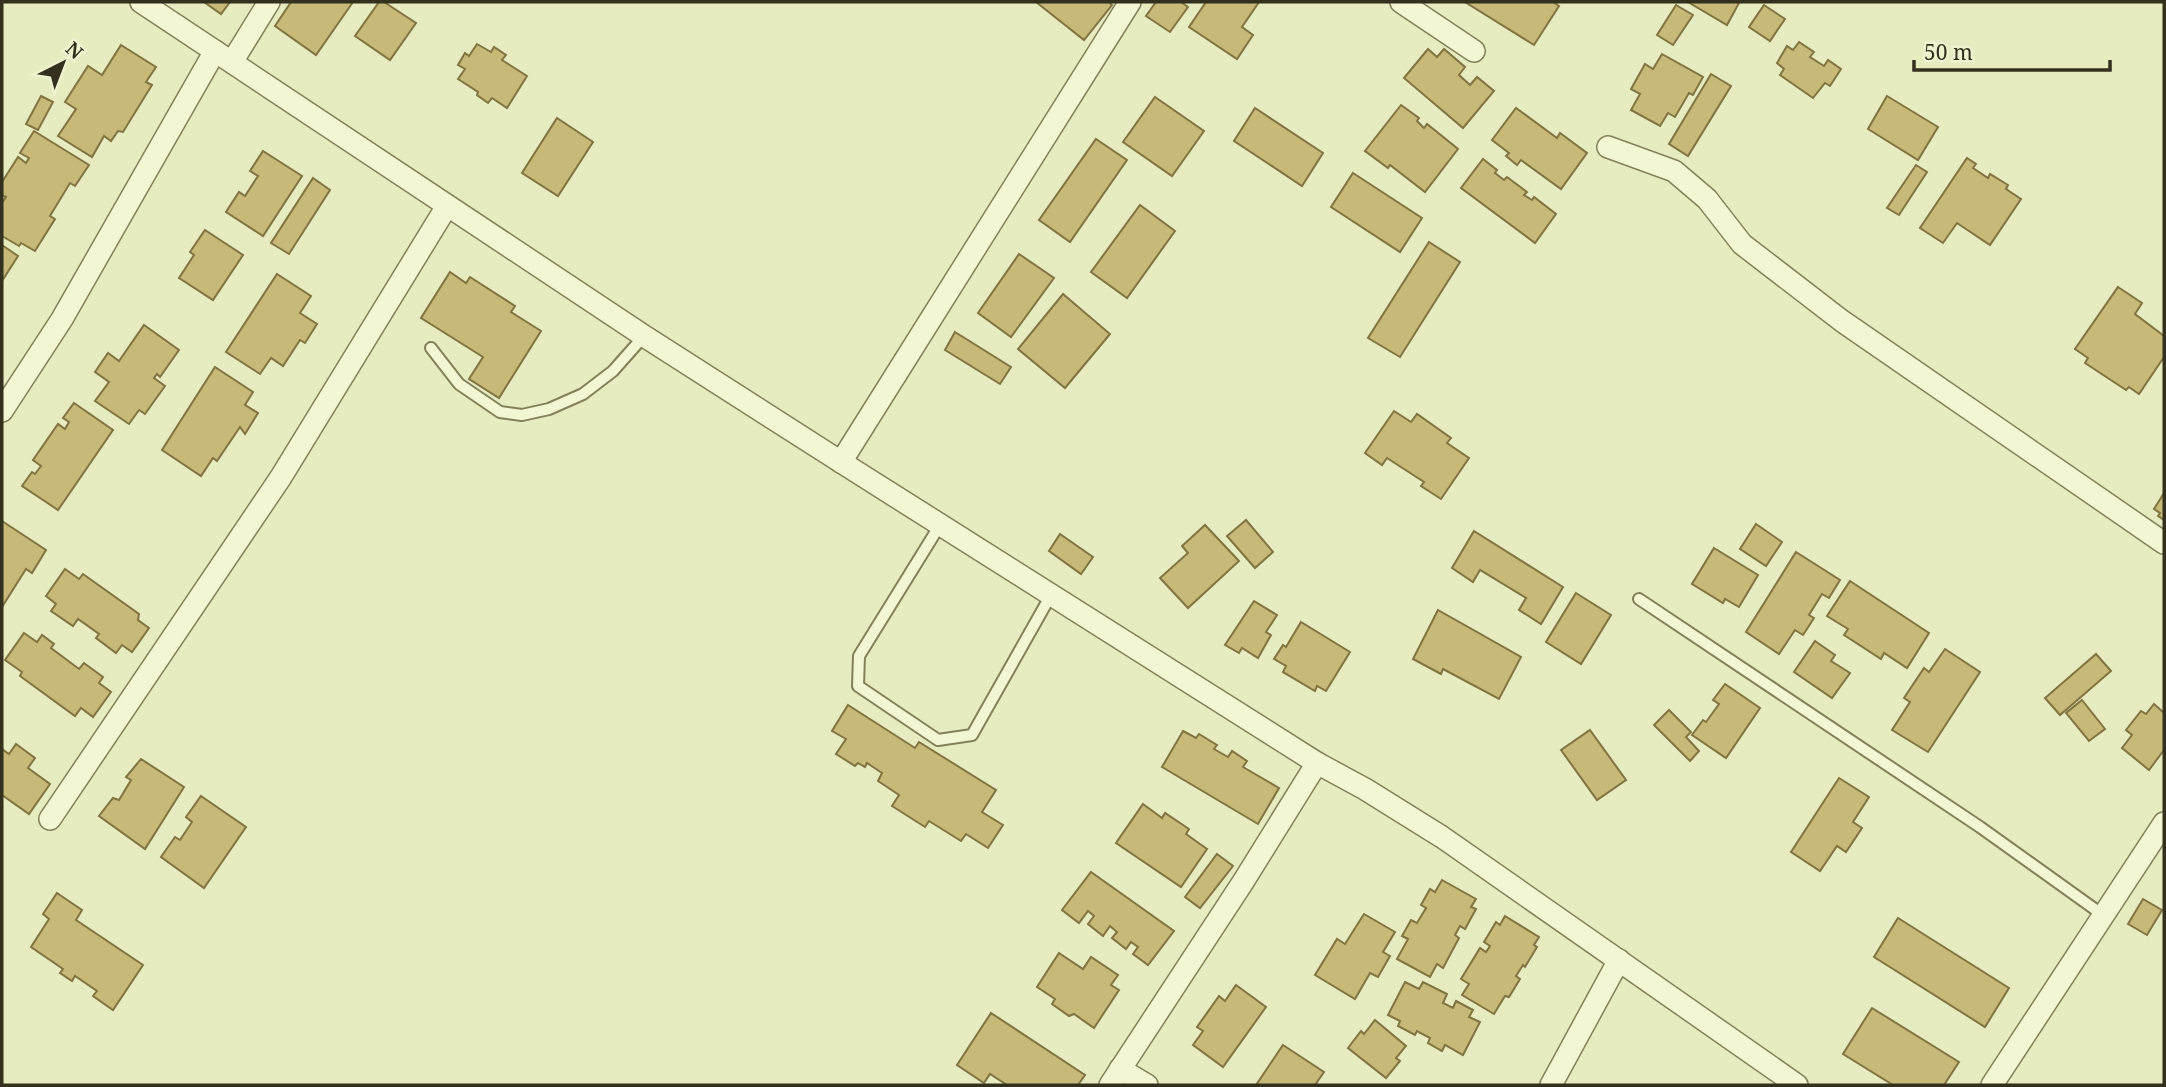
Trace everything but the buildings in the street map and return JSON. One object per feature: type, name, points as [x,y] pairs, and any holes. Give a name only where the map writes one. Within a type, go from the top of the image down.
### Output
[{"type":"street","points":[[141,2],[447,206],[841,462],[1317,763],[1365,789],[1441,837],[1797,1085]]},
{"type":"street","points":[[2,411],[62,319],[223,57],[270,2]]},
{"type":"street","points":[[841,462],[1130,2]]},
{"type":"street","points":[[1401,2],[1474,51]]},
{"type":"street","points":[[1608,146],[1674,171],[1707,199],[1742,244],[1842,321],[2164,542]]},
{"type":"street","points":[[50,819],[281,477],[447,206]]},
{"type":"street","points":[[1147,1085],[1115,1077],[1243,883],[1317,763]]},
{"type":"street","points":[[1992,1085],[2164,823]]},
{"type":"street","points":[[1550,1085],[1619,960]]},
{"type":"lane","points":[[431,348],[459,384],[500,412],[522,415],[549,409],[583,394],[613,371],[644,335]]},
{"type":"lane","points":[[940,525],[859,656],[858,685],[938,740],[972,735],[1051,595]]},
{"type":"lane","points":[[1639,599],[1980,827],[2103,915]]}]
